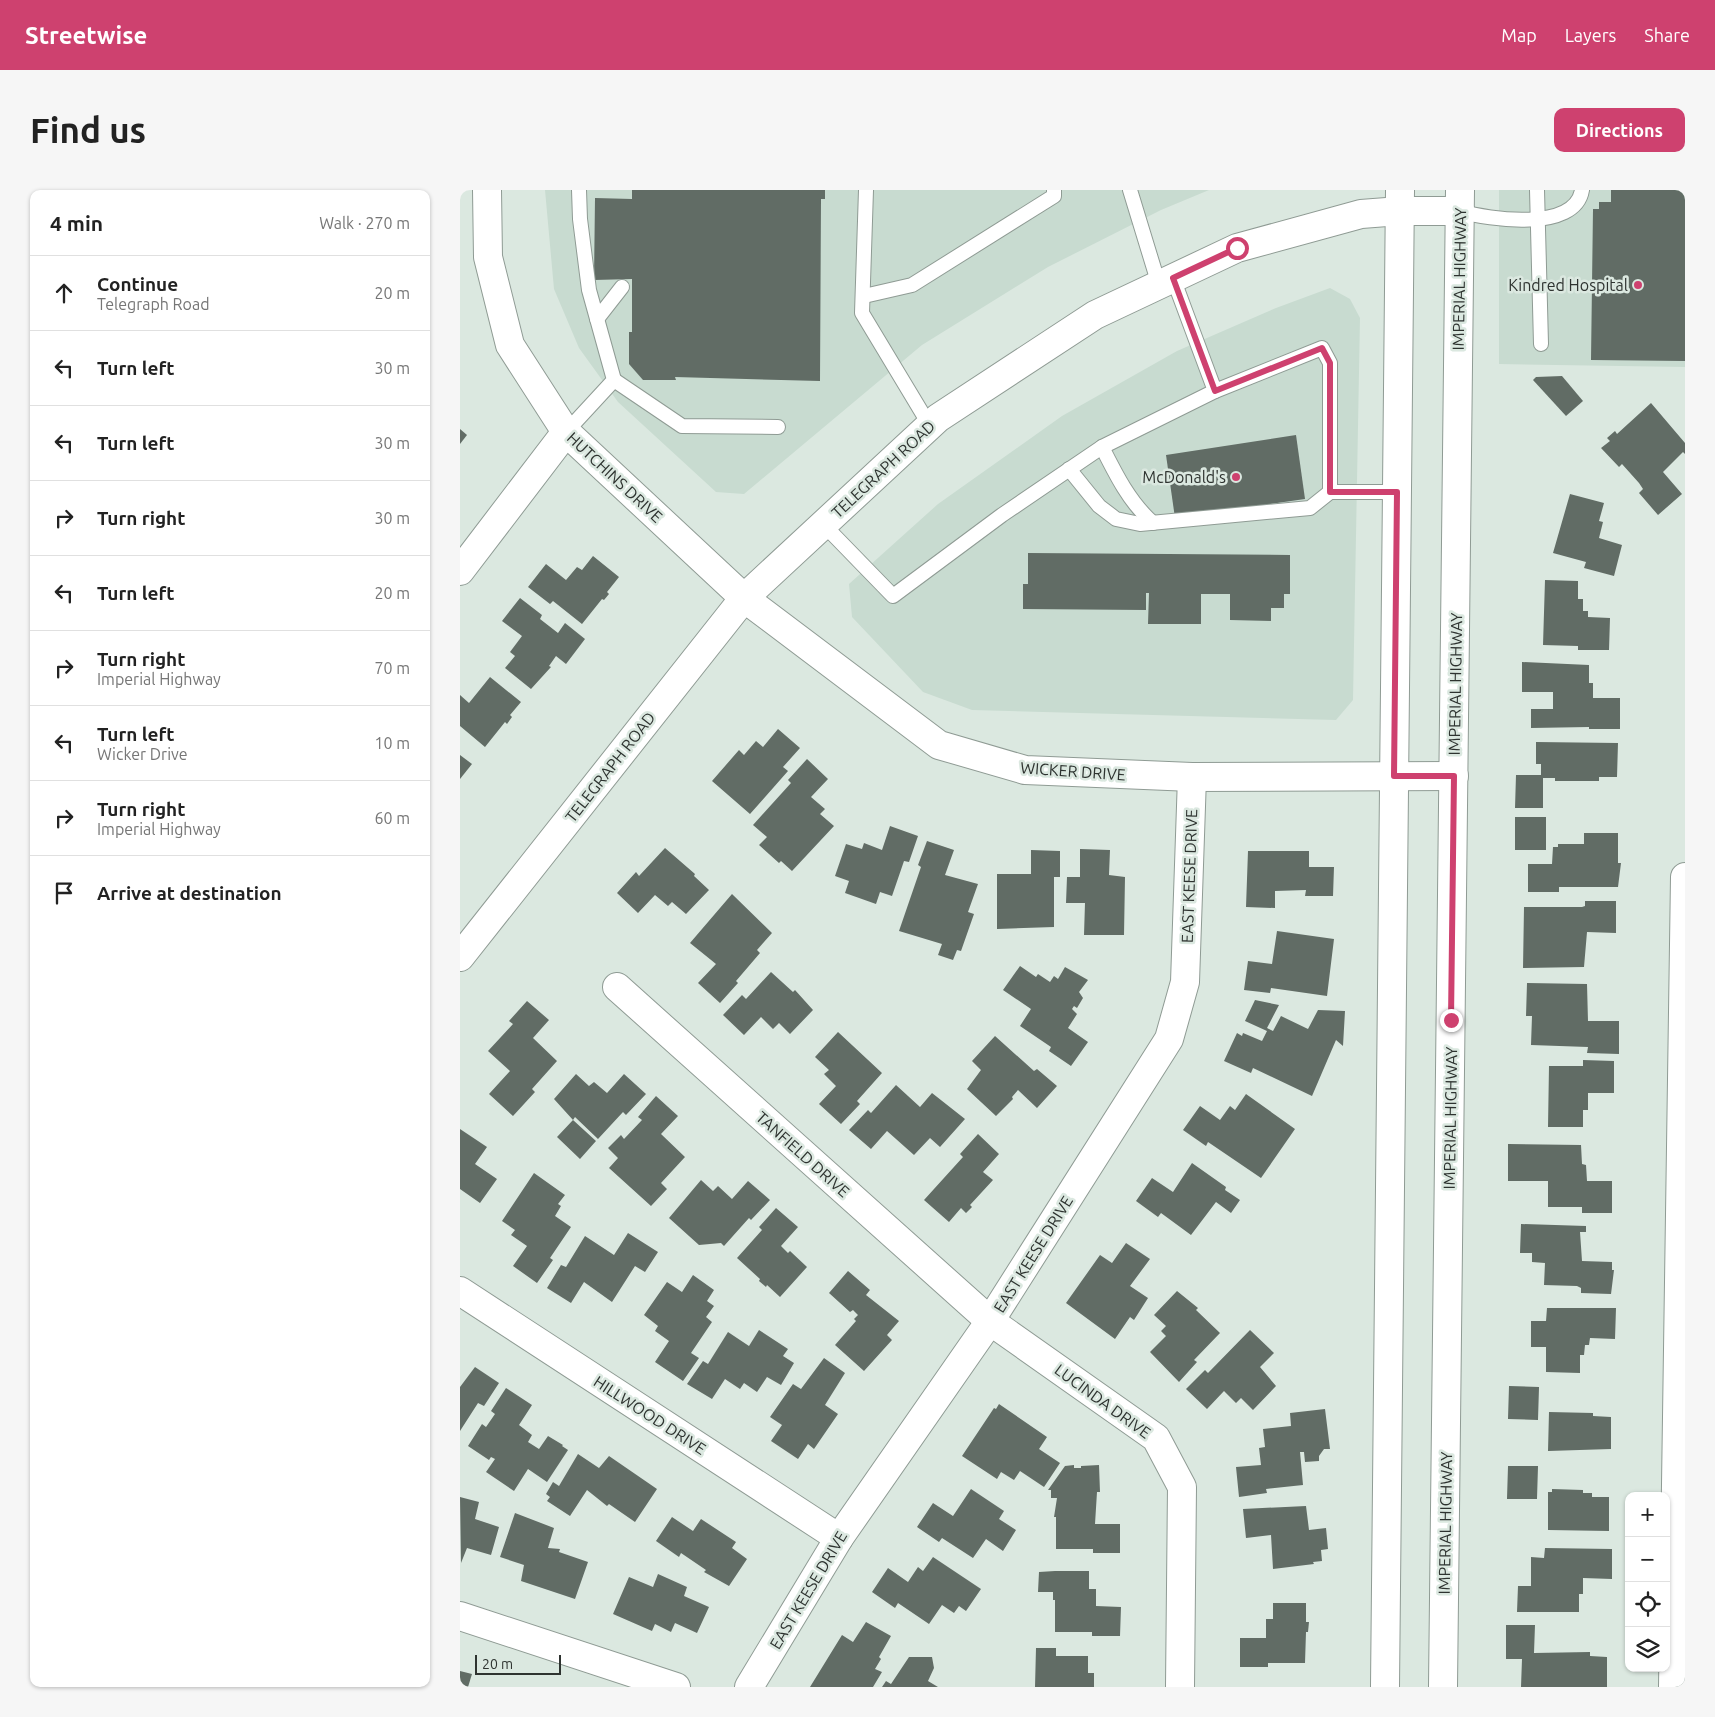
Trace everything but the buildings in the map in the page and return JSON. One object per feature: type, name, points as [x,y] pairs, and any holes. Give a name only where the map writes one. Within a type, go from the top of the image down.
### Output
[{"type":"street","name":"HUTCHINS DRIVE","points":[[487,190],[488,257],[510,344],[566,432],[744,598]]},
{"type":"street","points":[[1385,1687],[1400,200]]},
{"type":"street","name":"TELEGRAPH ROAD","points":[[460,957],[744,598],[930,426],[1095,315],[1237,248],[1361,214],[1400,200],[1460,200]]},
{"type":"street","name":"IMPERIAL HIGHWAY","points":[[1443,1687],[1460,200]]},
{"type":"street","points":[[460,571],[566,432]]},
{"type":"street","name":"WICKER DRIVE","points":[[744,598],[939,745],[1025,770],[1192,777],[1454,776]]},
{"type":"street","name":"EAST KEESE DRIVE","points":[[749,1687],[839,1538],[990,1321],[1169,1039],[1184,982],[1192,777]]},
{"type":"street","points":[[1674,1687],[1685,877]]},
{"type":"street","name":"TANFIELD DRIVE","points":[[617,987],[990,1321]]},
{"type":"street","name":"HILLWOOD DRIVE","points":[[460,1291],[839,1538]]},
{"type":"street","name":"LUCINDA DRIVE","points":[[990,1321],[1156,1438],[1182,1487],[1180,1687]]},
{"type":"street","points":[[460,1616],[676,1687]]},
{"type":"lane","points":[[579,190],[580,219],[588,290],[614,380],[682,426],[778,427]]},
{"type":"lane","points":[[866,190],[862,313],[930,426]]},
{"type":"lane","points":[[864,296],[912,285],[1054,196],[1054,190]]},
{"type":"lane","points":[[1130,190],[1166,281],[1215,391]]},
{"type":"lane","points":[[1537,190],[1541,344]]},
{"type":"lane","points":[[1460,200],[1481,218],[1538,219],[1561,215],[1575,206],[1581,199],[1582,190]]},
{"type":"lane","points":[[597,319],[622,287]]},
{"type":"lane","points":[[823,524],[893,596],[1002,515],[1102,447],[1215,391],[1322,348],[1330,363],[1330,492]]},
{"type":"lane","points":[[566,432],[614,380]]},
{"type":"lane","points":[[1102,447],[1115,473],[1139,511],[1153,523]]},
{"type":"lane","points":[[1069,469],[1099,506],[1116,519],[1140,524],[1310,508],[1330,492],[1397,492]]},
{"type":"shaded area","points":[[545,190],[1209,190],[1161,210],[1048,267],[922,345],[744,494],[716,492],[618,402],[579,348],[554,289]]},
{"type":"shaded area","points":[[1499,190],[1685,190],[1685,367],[1499,364]]},
{"type":"shaded area","points":[[1330,288],[1350,299],[1360,318],[1353,700],[1336,720],[972,710],[923,692],[852,617],[849,584],[938,504],[1062,416],[1177,351],[1276,308]]},
{"type":"place","name":"Kindred Hospital","points":[[1638,285]]},
{"type":"place","name":"McDonald's","points":[[1236,477]]},
{"type":"route","points":[[1237,248],[1173,278],[1215,391],[1322,348],[1330,363],[1330,492],[1397,492],[1394,776],[1454,776],[1451,1020]]}]
